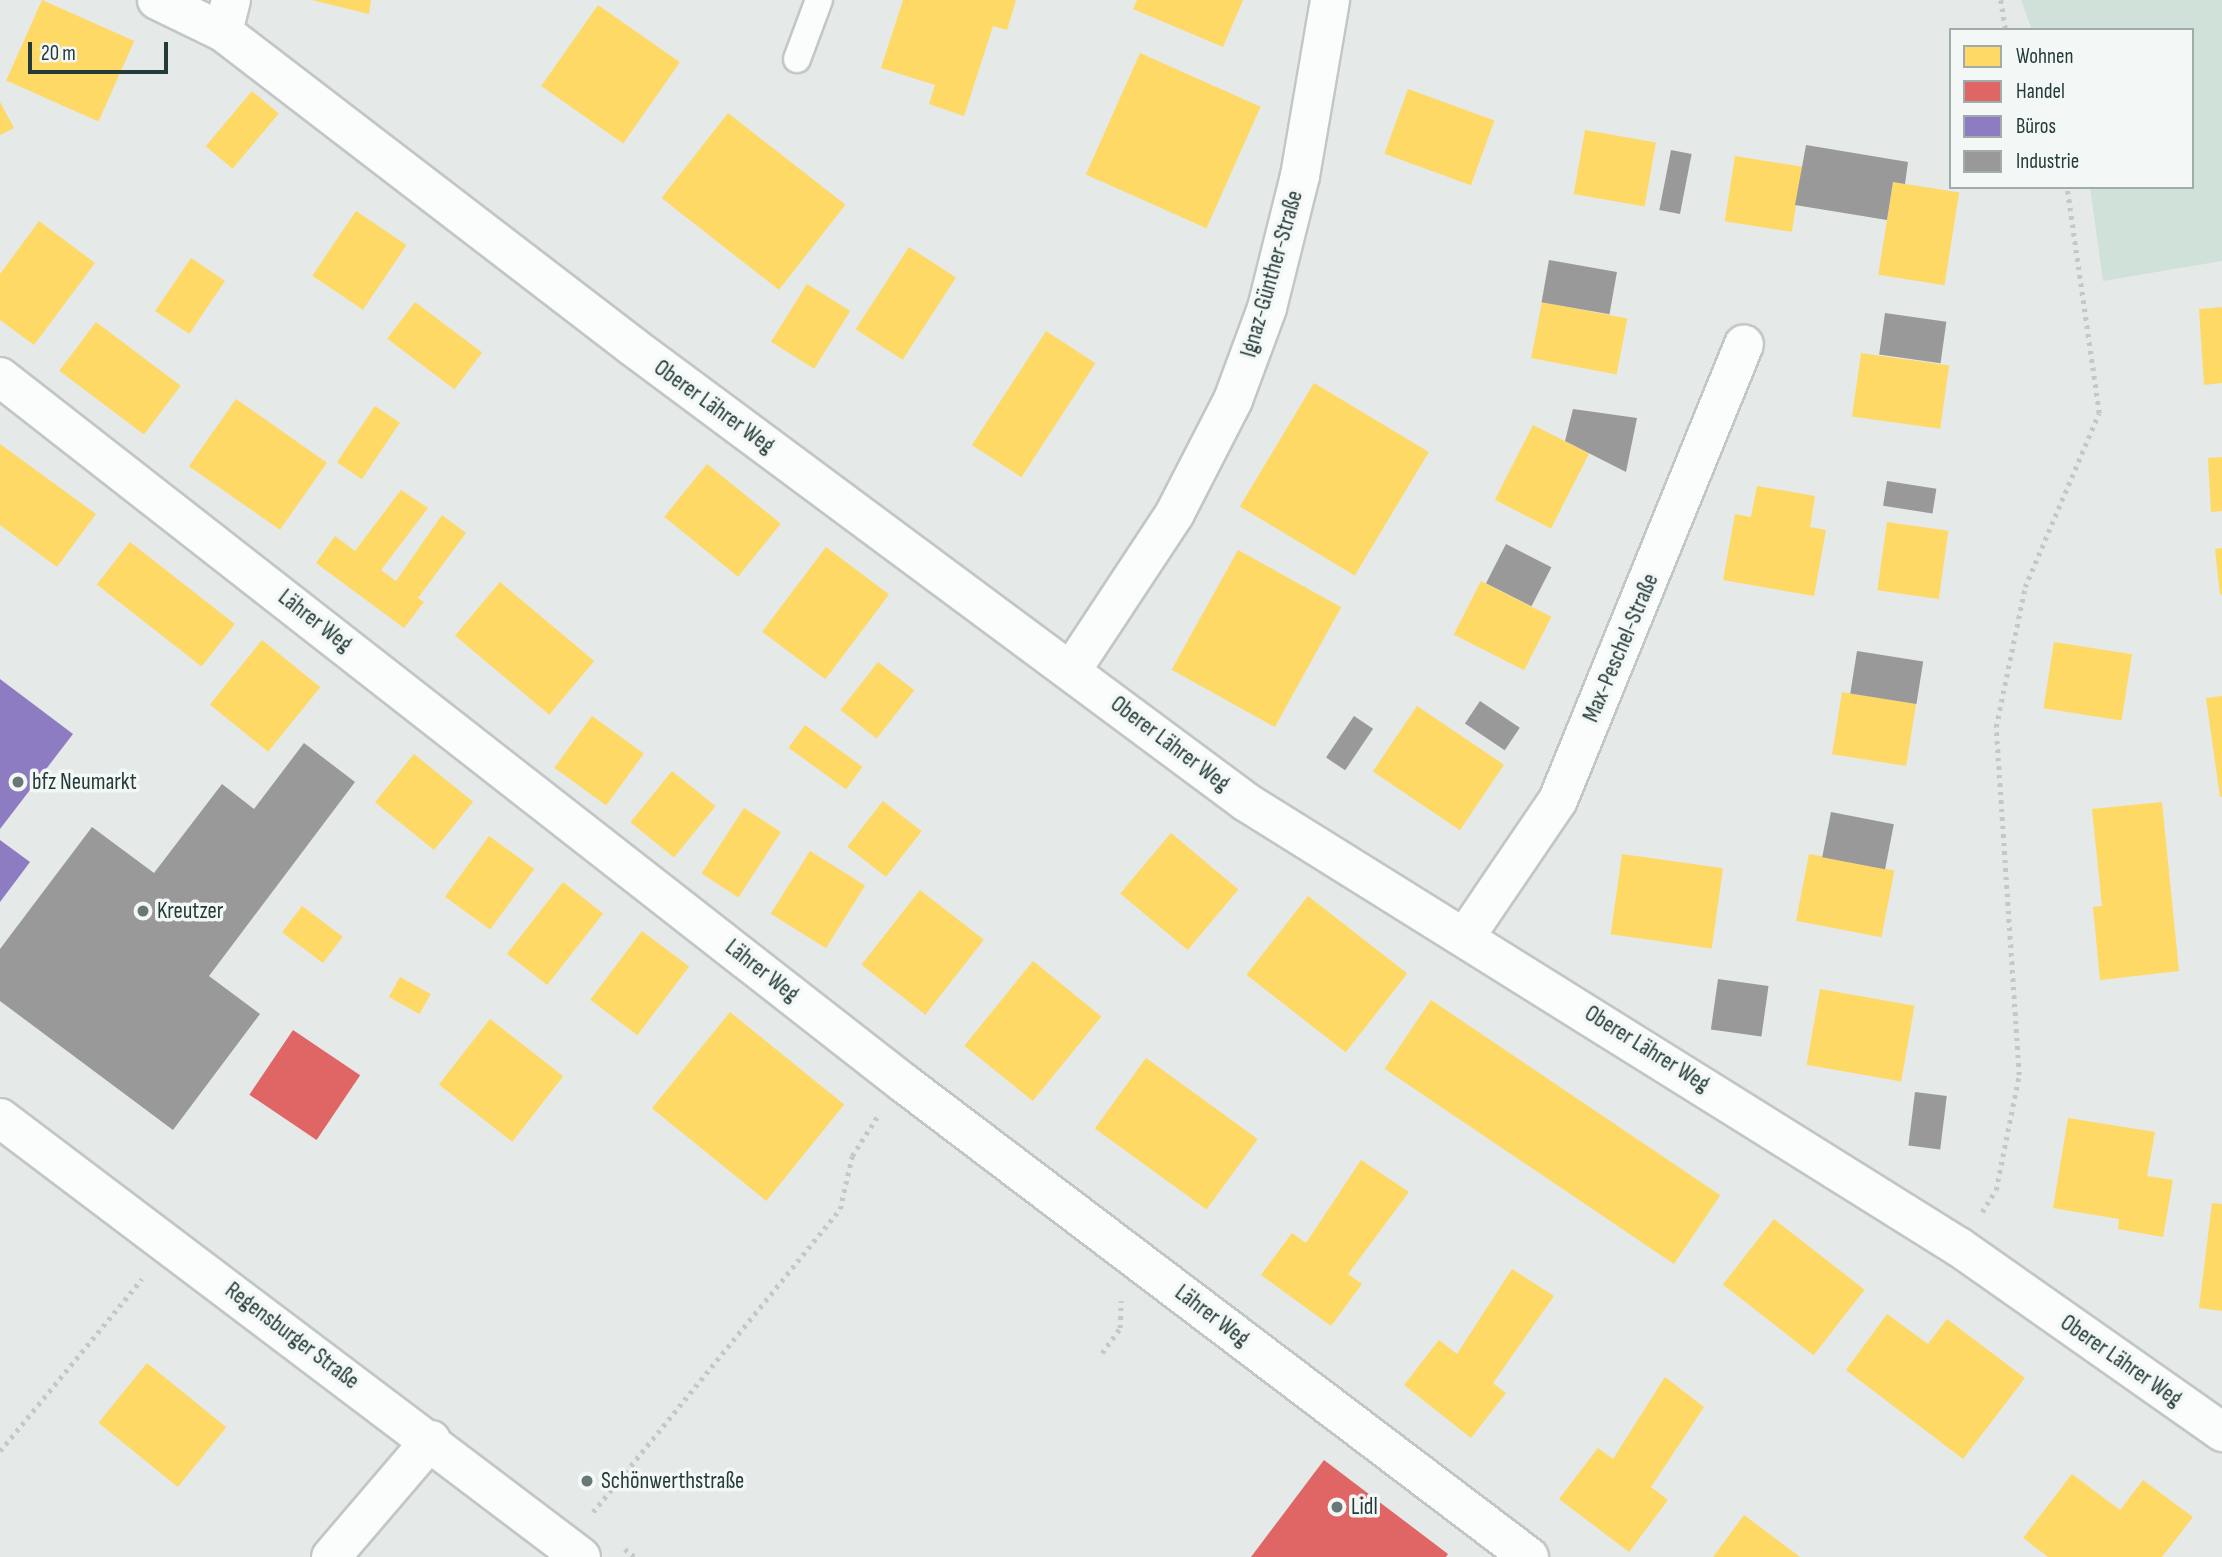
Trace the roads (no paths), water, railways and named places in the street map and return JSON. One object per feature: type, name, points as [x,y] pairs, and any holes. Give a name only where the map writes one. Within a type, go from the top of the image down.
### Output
[{"type":"street","name":"Oberer Lährer Weg","points":[[158,0],[227,16],[632,346],[1246,802],[1467,934],[1959,1247],[2222,1432]]},
{"type":"street","name":"Ignaz-Günther-Straße","points":[[1071,671],[1175,513],[1233,400],[1267,308],[1296,189],[1330,0]]},
{"type":"street","name":"Max-Peschel-Straße","points":[[1467,934],[1558,800],[1744,344]]},
{"type":"street","name":"Lährer Weg","points":[[0,377],[905,1084],[1529,1557]]},
{"type":"street","name":"Regensburger Straße","points":[[0,1118],[431,1440],[573,1551]]},
{"type":"street","points":[[331,1557],[431,1440]]},
{"type":"lane","points":[[797,59],[819,0]]},
{"type":"place","name":"bfz Neumarkt","points":[[18,782]]},
{"type":"place","name":"Kreutzer","points":[[143,911]]},
{"type":"place","name":"Schönwerthstraße","points":[[587,1481]]},
{"type":"place","name":"Lidl","points":[[1337,1507]]}]
